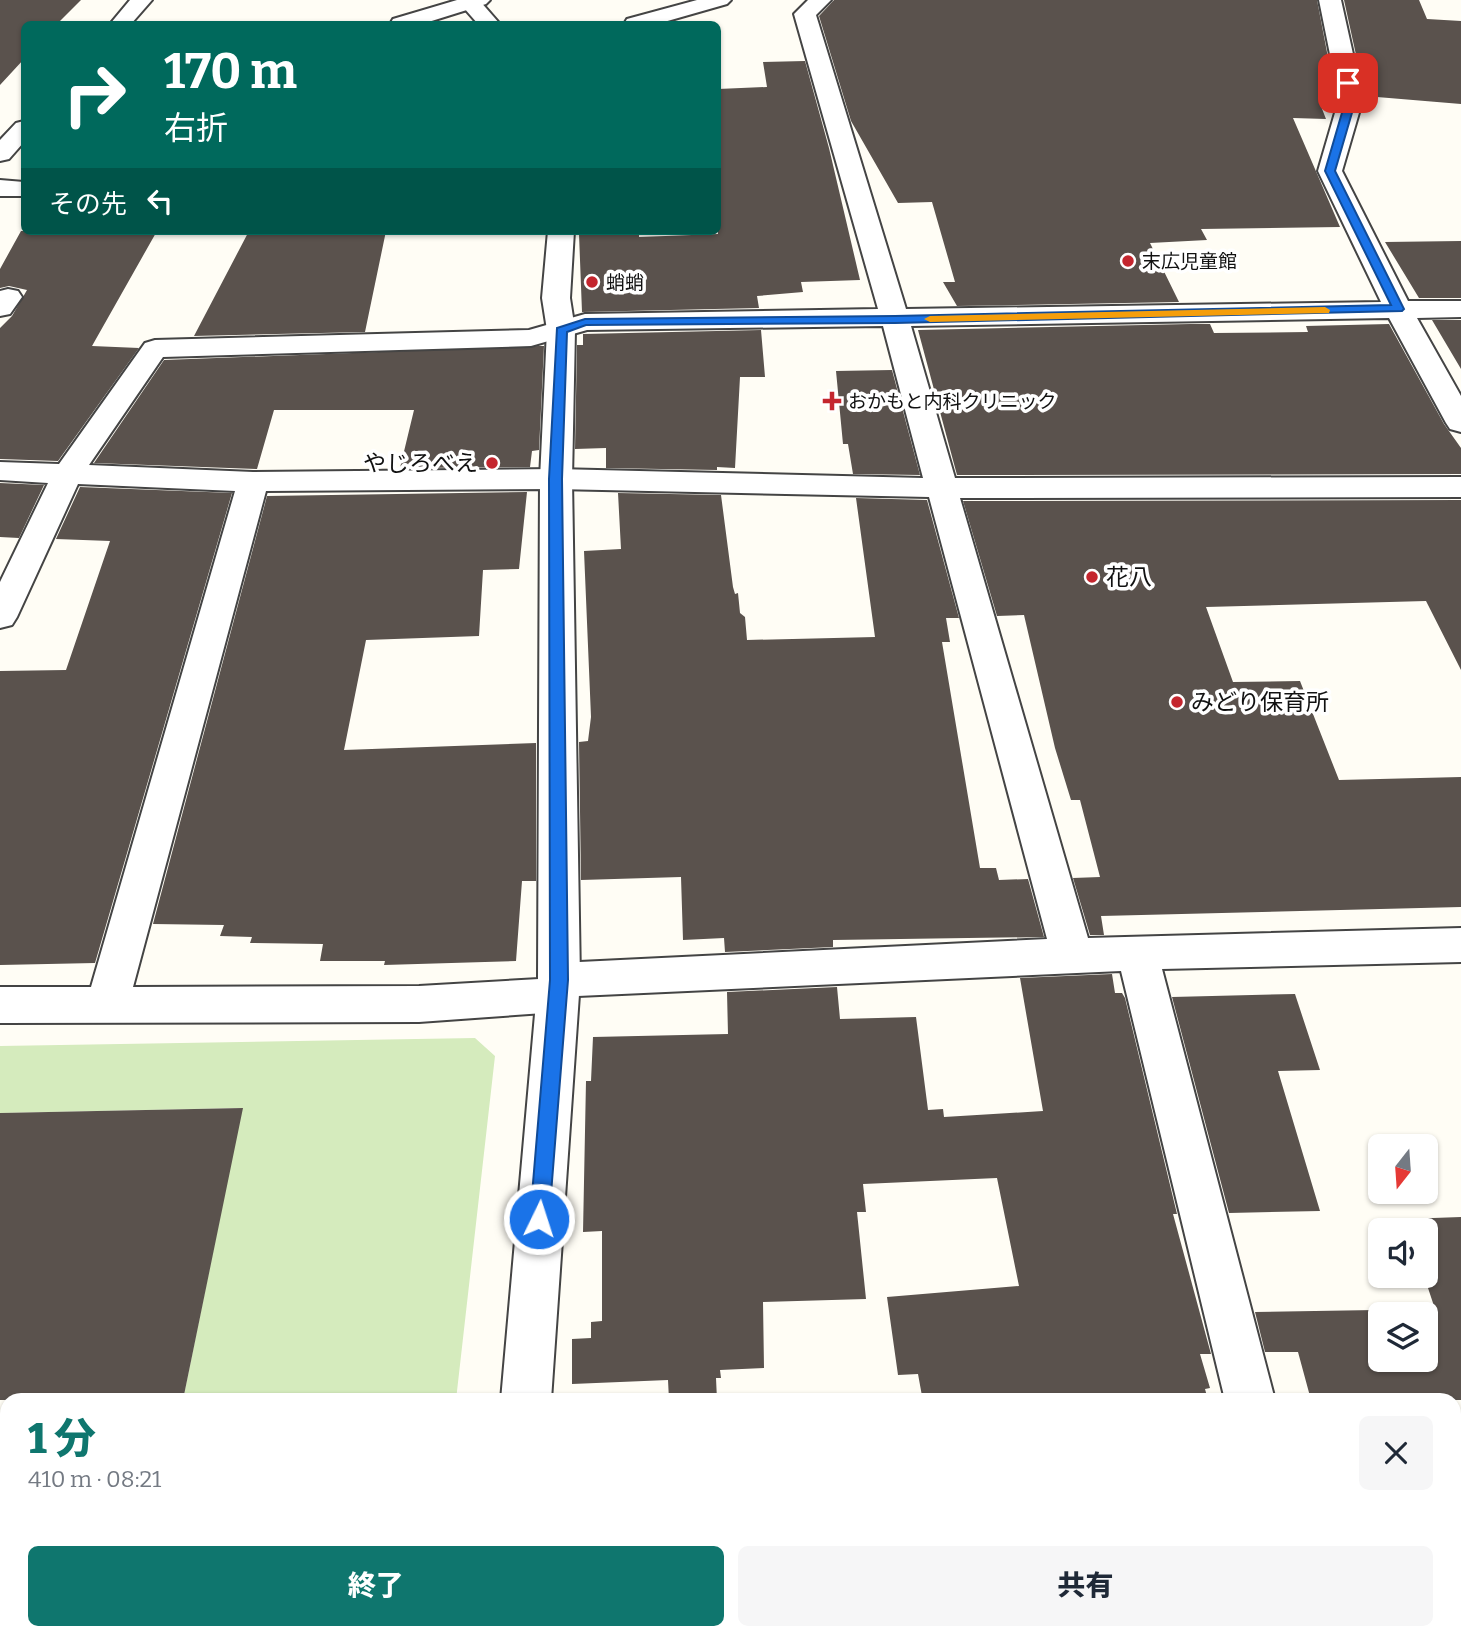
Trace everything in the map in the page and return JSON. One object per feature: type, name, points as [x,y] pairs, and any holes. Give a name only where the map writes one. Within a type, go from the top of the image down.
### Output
[{"type":"street","points":[[123,21],[141,0]]},
{"type":"street","points":[[646,21],[720,0]]},
{"type":"street","points":[[820,0],[805,14],[895,320],[1072,955]]},
{"type":"street","points":[[1330,0],[1351,99],[1330,171],[1398,309],[1461,423]]},
{"type":"street","points":[[410,21],[472,1],[487,21]]},
{"type":"street","points":[[0,154],[21,131]]},
{"type":"street","points":[[0,188],[21,189]]},
{"type":"street","points":[[527,1393],[558,988],[556,479],[561,330],[556,298],[561,235]]},
{"type":"street","points":[[0,617],[67,475],[155,349],[505,340],[531,338],[585,322],[895,320],[1461,309]]},
{"type":"street","points":[[0,471],[253,482],[556,479],[942,488],[1461,487]]},
{"type":"street","points":[[108,1003],[253,482]]},
{"type":"street","points":[[0,1005],[419,1004],[558,988],[1072,955],[1461,945]]},
{"type":"street","points":[[1138,955],[1248,1393]]},
{"type":"green space","points":[[475,1038],[495,1056],[457,1393],[184,1393],[242,1108],[0,1113],[0,1046]]},
{"type":"building","points":[[0,0],[81,0],[60,21],[21,21],[21,62],[0,85]]},
{"type":"building","points":[[834,0],[1317,0],[1335,94],[1329,93],[1332,102],[1319,101],[1326,119],[1293,118],[1340,227],[1201,229],[1207,240],[1150,243],[1179,302],[957,306],[943,282],[955,282],[932,202],[898,203],[851,121],[819,16]]},
{"type":"building","points":[[1344,0],[1419,0],[1427,19],[1461,21],[1461,104],[1365,96]]},
{"type":"building","points":[[805,61],[860,280],[801,282],[803,292],[757,296],[759,308],[582,312],[579,235],[721,235],[721,89],[767,87],[763,62]]},
{"type":"building","points":[[21,231],[21,235],[155,235],[92,346],[139,348],[58,461],[0,459],[0,328],[12,316],[27,290],[9,286],[0,288],[0,269]]},
{"type":"building","points":[[247,235],[385,235],[365,332],[194,336]]},
{"type":"building","points":[[1461,241],[1461,298],[1419,298],[1385,242]]},
{"type":"building","points":[[1432,320],[1461,320],[1461,369]]},
{"type":"building","points":[[1210,324],[1214,333],[1308,332],[1306,326],[1389,324],[1444,424],[1461,448],[1461,474],[957,475],[918,330]]},
{"type":"building","points":[[761,330],[765,377],[740,377],[735,468],[606,468],[606,448],[575,449],[577,345],[583,345],[583,334]]},
{"type":"building","points":[[544,346],[539,450],[532,451],[530,467],[400,468],[414,410],[274,410],[257,469],[94,463],[164,360]]},
{"type":"building","points":[[892,370],[920,475],[853,474],[848,444],[843,444],[836,371]]},
{"type":"building","points":[[0,483],[44,485],[19,538],[0,537]]},
{"type":"building","points":[[80,487],[232,493],[95,963],[0,965],[0,671],[66,670],[110,541],[56,539]]},
{"type":"building","points":[[527,492],[519,569],[483,570],[479,636],[366,640],[344,750],[536,743],[536,881],[522,881],[516,961],[384,965],[385,961],[320,961],[323,944],[250,943],[252,937],[220,936],[224,925],[153,924],[267,496]]},
{"type":"building","points":[[618,493],[721,495],[733,587],[735,594],[738,593],[740,613],[745,617],[747,640],[875,637],[856,498],[927,500],[959,618],[946,618],[950,642],[942,642],[980,868],[996,868],[999,880],[1028,879],[1044,937],[833,940],[833,947],[725,952],[724,938],[683,940],[681,877],[581,880],[579,742],[588,741],[591,717],[584,551],[621,549]]},
{"type":"building","points":[[1461,500],[1461,670],[1426,601],[1206,607],[1233,682],[1300,681],[1339,780],[1461,777],[1461,907],[1101,916],[1104,935],[1090,935],[1073,878],[1100,877],[1080,800],[1071,800],[1055,748],[1024,615],[997,616],[963,501]]},
{"type":"building","points":[[1112,974],[1115,993],[1122,993],[1125,998],[1177,1214],[1173,1214],[1211,1354],[1200,1354],[1210,1388],[1205,1389],[1206,1393],[921,1393],[918,1374],[898,1375],[887,1297],[1019,1286],[997,1178],[863,1184],[866,1212],[857,1212],[866,1299],[763,1302],[764,1368],[720,1370],[721,1378],[716,1378],[717,1393],[669,1393],[668,1380],[572,1384],[572,1339],[591,1338],[591,1322],[602,1321],[602,1231],[583,1232],[586,1081],[591,1081],[593,1037],[728,1034],[727,992],[837,987],[840,1019],[916,1017],[928,1110],[943,1109],[944,1117],[1043,1111],[1020,978]]},
{"type":"building","points":[[1295,994],[1320,1070],[1278,1071],[1320,1211],[1229,1213],[1172,997]]},
{"type":"building","points":[[243,1108],[184,1393],[0,1393],[0,1113]]},
{"type":"building","points":[[1461,1217],[1461,1393],[1309,1393],[1298,1352],[1265,1352],[1255,1312],[1368,1310],[1368,1372],[1438,1372],[1438,1302],[1433,1302],[1428,1288],[1438,1288],[1438,1218],[1433,1218]]},
{"type":"slow traffic","points":[[930,319],[1325,310]]},
{"type":"place","name":"末広児童館","points":[[1128,261]]},
{"type":"place","name":"蛸蛸","points":[[592,282]]},
{"type":"place","name":"おかもと内科クリニック","points":[[832,401]]},
{"type":"place","name":"やじろべえ","points":[[492,463]]},
{"type":"place","name":"花八","points":[[1092,577]]},
{"type":"place","name":"みどり保育所","points":[[1177,702]]},
{"type":"route","points":[[539,1219],[559,980],[556,479],[561,330],[585,322],[895,320],[1398,309],[1330,171],[1351,99],[1348,83]]}]
